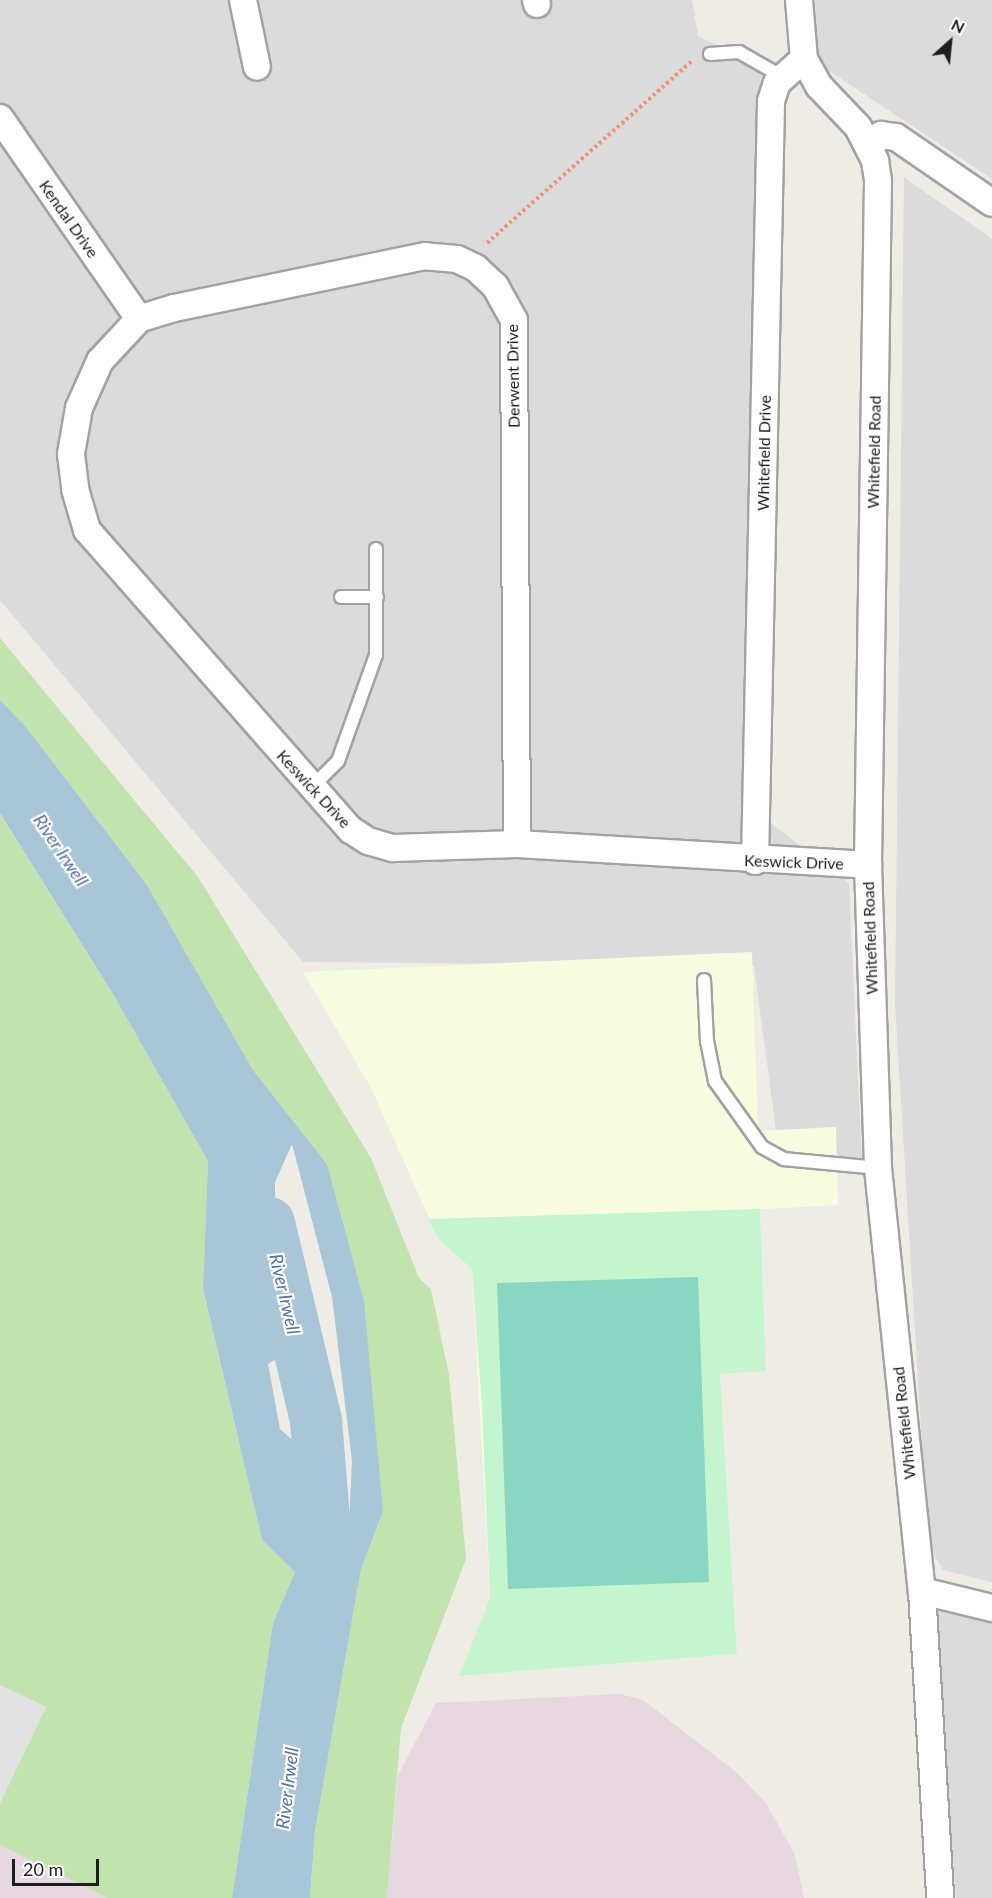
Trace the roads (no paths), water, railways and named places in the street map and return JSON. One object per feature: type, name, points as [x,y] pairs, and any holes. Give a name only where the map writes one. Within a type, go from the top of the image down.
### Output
[{"type":"street","points":[[243,0],[257,67]]},
{"type":"street","name":"Whitefield Road","points":[[799,0],[804,59],[819,86],[844,110],[870,146],[878,181],[867,866],[878,1168],[922,1591],[940,1898]]},
{"type":"street","name":"Whitefield Drive","points":[[755,861],[771,101],[783,77],[804,59]]},
{"type":"street","name":"Kendal Drive","points":[[4,134],[139,320]]},
{"type":"street","points":[[870,146],[881,135],[896,137],[992,203]]},
{"type":"street","name":"Derwent Drive","points":[[139,320],[174,308],[425,256],[457,258],[471,266],[495,286],[514,320],[517,844]]},
{"type":"street","name":"Keswick Drive","points":[[139,320],[100,361],[79,408],[71,454],[75,489],[87,530],[311,788],[351,830],[368,842],[393,848],[517,844],[755,861],[867,866]]},
{"type":"street","points":[[922,1591],[992,1608]]},
{"type":"lane","points":[[710,54],[739,52],[783,77]]},
{"type":"lane","points":[[311,788],[338,760],[372,666],[377,597],[376,549]]},
{"type":"lane","points":[[341,597],[377,597]]},
{"type":"lane","points":[[704,980],[707,1041],[715,1081],[762,1147],[784,1159],[878,1168]]},
{"type":"water","points":[[0,700],[26,727],[147,885],[253,1070],[327,1164],[364,1301],[383,1511],[361,1569],[315,1831],[310,1898],[232,1898],[273,1623],[295,1572],[262,1540],[203,1289],[208,1161],[113,994],[0,813]],"holes":[[[292,1144],[332,1297],[352,1461],[348,1545],[338,1554],[320,1529],[332,1500],[310,1456],[280,1429],[268,1364],[289,1351],[283,1311],[287,1270],[275,1217],[275,1182]]]},
{"type":"waterway","name":"River Irwell","points":[[269,1223],[316,1421],[330,1590],[326,1609]]}]
